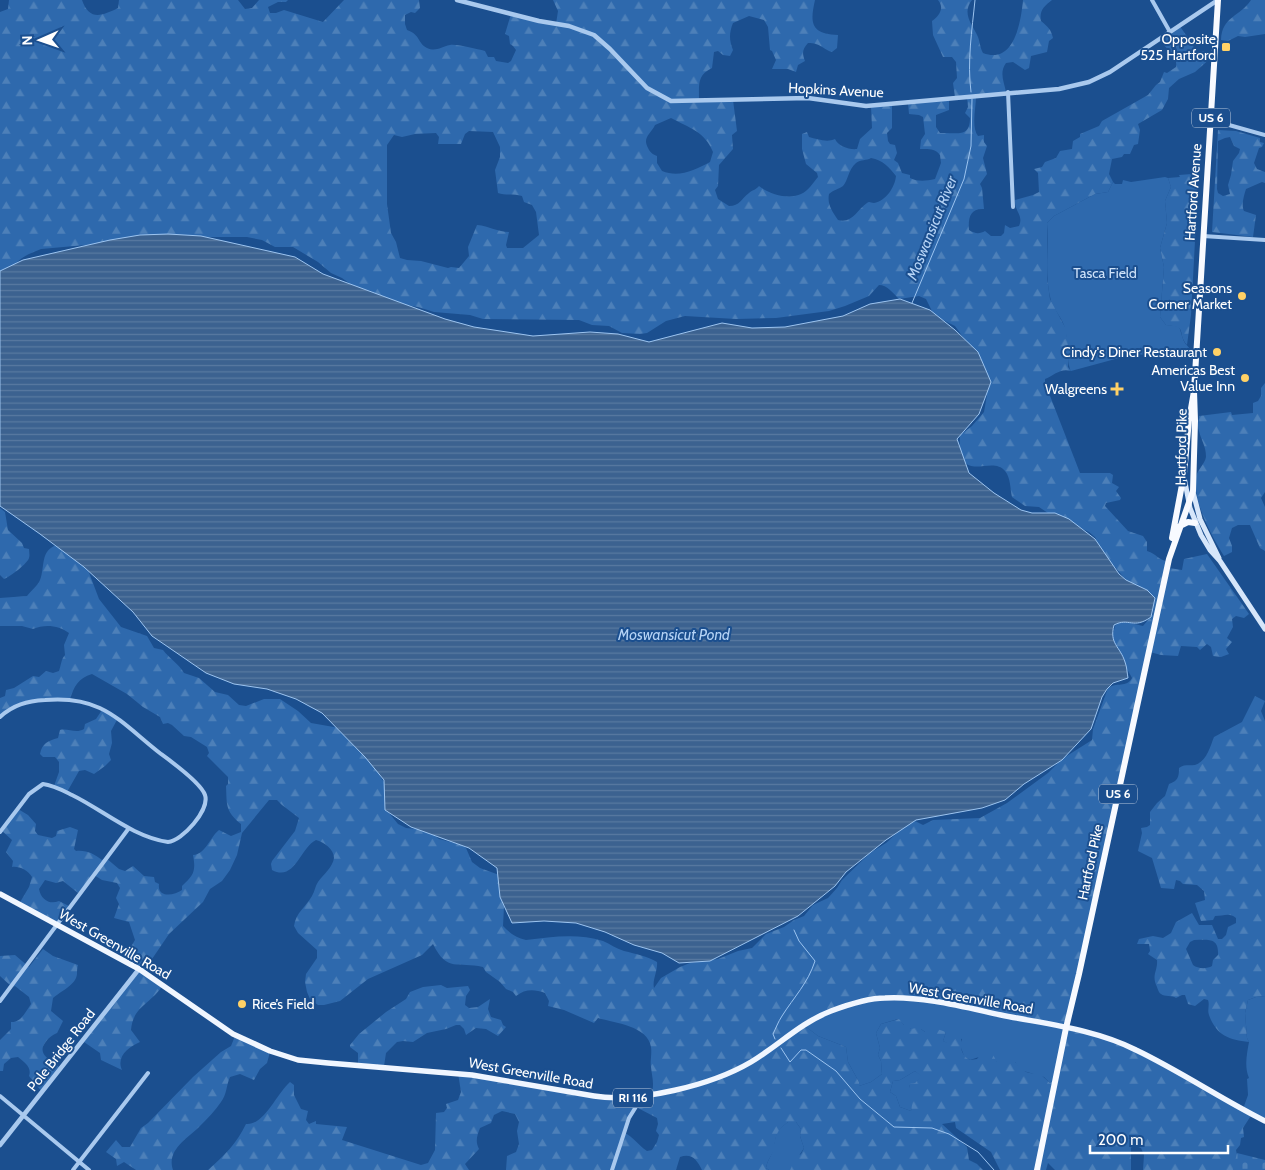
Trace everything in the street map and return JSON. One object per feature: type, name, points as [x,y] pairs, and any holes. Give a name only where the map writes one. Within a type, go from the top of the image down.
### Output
[{"type":"highway","name":"Hartford Avenue","points":[[1196,355],[1218,0]]},
{"type":"highway","name":"Hartford Pike","points":[[1036,1170],[1169,559],[1184,474],[1194,391],[1196,355]]},
{"type":"highway","name":"Hartford Pike","points":[[1169,559],[1193,491],[1194,391]]},
{"type":"highway","points":[[1180,526],[1188,522],[1195,523]]},
{"type":"main road","points":[[1184,474],[1195,523],[1210,550],[1220,561],[1265,628]]},
{"type":"main road","points":[[1193,491],[1200,519],[1220,561]]},
{"type":"main road","name":"West Greenville Road","points":[[0,894],[139,969],[233,1034],[270,1052],[298,1060],[456,1072],[602,1098],[642,1097],[690,1085],[736,1069],[752,1061],[792,1032],[830,1012],[858,1002],[883,998],[913,998],[1066,1028],[1135,1049],[1182,1073],[1265,1121]]},
{"type":"street","name":"Hopkins Avenue","points":[[457,0],[540,21],[569,26],[594,35],[648,88],[671,101],[808,98],[866,106],[1059,89],[1089,82],[1110,72],[1218,0]]},
{"type":"street","points":[[1152,0],[1170,32]]},
{"type":"street","points":[[1008,92],[1013,207]]},
{"type":"street","points":[[1210,122],[1265,135]]},
{"type":"street","points":[[1203,236],[1265,240]]},
{"type":"street","points":[[0,717],[10,708],[39,700],[74,699],[93,704],[125,722],[190,777],[206,796],[201,813],[180,837],[173,842],[161,841],[128,828],[77,797],[58,788],[43,784],[29,794],[0,832]]},
{"type":"street","points":[[0,1001],[128,828]]},
{"type":"street","name":"Pole Bridge Road","points":[[0,1145],[139,969]]},
{"type":"street","points":[[73,1170],[148,1073]]},
{"type":"street","points":[[0,1096],[89,1170]]},
{"type":"street","points":[[612,1170],[629,1118],[642,1097]]},
{"type":"green space","points":[[9,0],[82,0],[88,11],[92,14],[101,15],[118,8],[119,0],[238,0],[245,9],[252,8],[259,0],[288,0],[268,7],[270,13],[284,10],[323,22],[344,0],[419,0],[420,8],[415,13],[411,12],[405,15],[405,24],[407,30],[415,34],[424,46],[433,50],[450,45],[458,45],[485,51],[488,57],[494,57],[496,61],[508,63],[511,61],[516,50],[510,44],[509,36],[505,34],[511,14],[556,24],[558,11],[553,0],[815,0],[814,25],[822,32],[838,35],[837,48],[832,52],[819,45],[808,43],[803,52],[805,61],[798,65],[796,72],[788,69],[772,69],[776,60],[770,50],[768,27],[764,20],[749,16],[733,23],[730,36],[733,50],[730,56],[723,55],[718,51],[714,52],[712,68],[701,77],[699,100],[733,100],[737,131],[732,135],[733,149],[719,165],[718,186],[715,190],[718,199],[729,206],[733,206],[759,186],[774,194],[785,196],[796,196],[804,193],[818,177],[817,173],[806,164],[802,149],[802,134],[807,132],[809,137],[822,140],[829,141],[835,139],[844,147],[857,149],[860,139],[872,128],[871,106],[892,105],[892,128],[887,133],[888,141],[890,144],[895,145],[897,153],[894,160],[898,163],[902,173],[910,175],[910,178],[916,180],[935,179],[941,163],[940,155],[934,150],[920,149],[921,140],[925,134],[923,117],[909,114],[908,103],[949,98],[949,110],[936,115],[936,127],[940,133],[964,132],[969,125],[970,118],[965,113],[968,107],[967,97],[955,97],[953,83],[957,78],[956,62],[952,57],[943,57],[933,35],[932,21],[937,17],[941,9],[938,0],[972,0],[969,5],[968,15],[981,49],[983,53],[994,55],[1002,53],[1014,39],[1018,30],[1023,0],[1052,0],[1041,12],[1041,21],[1049,28],[1053,38],[1049,41],[1047,52],[1031,56],[1029,68],[1025,70],[1013,62],[1006,63],[1002,74],[1006,92],[976,96],[975,128],[978,136],[984,135],[984,142],[987,146],[983,158],[987,174],[980,184],[984,209],[973,212],[969,222],[969,230],[977,233],[985,231],[991,236],[1001,236],[1004,233],[1005,225],[1010,228],[1019,226],[1020,216],[1015,200],[1039,192],[1038,173],[1034,169],[1042,167],[1045,162],[1056,158],[1060,151],[1072,149],[1073,141],[1080,137],[1080,134],[1099,126],[1102,121],[1148,95],[1160,82],[1164,72],[1167,73],[1176,67],[1173,55],[1159,39],[1179,25],[1192,40],[1197,53],[1204,51],[1208,56],[1212,57],[1195,72],[1179,79],[1169,88],[1168,99],[1162,110],[1138,124],[1140,130],[1138,144],[1134,145],[1130,154],[1124,154],[1122,157],[1112,159],[1109,174],[1113,182],[1108,192],[1095,194],[1054,216],[1047,223],[1047,278],[1050,299],[1066,329],[1069,355],[1068,367],[1071,371],[1064,370],[1058,372],[1045,379],[1045,383],[1080,473],[1110,473],[1113,475],[1112,483],[1119,487],[1116,491],[1121,498],[1120,500],[1106,503],[1105,506],[1128,531],[1143,536],[1147,542],[1147,551],[1169,562],[1169,568],[1182,570],[1184,559],[1207,554],[1249,614],[1244,618],[1236,616],[1232,619],[1233,627],[1227,638],[1232,642],[1226,649],[1229,654],[1221,657],[1213,656],[1211,647],[1207,644],[1200,650],[1197,647],[1181,646],[1178,656],[1150,652],[1067,1028],[1115,1041],[1252,1114],[1243,1128],[1244,1137],[1241,1138],[1240,1145],[1236,1150],[1236,1170],[1143,1170],[1144,1155],[1141,1148],[1133,1145],[1131,1148],[1131,1170],[1055,1170],[1048,1163],[1046,1170],[1000,1170],[991,1152],[956,1128],[955,1122],[942,1124],[967,1147],[969,1160],[983,1170],[790,1170],[796,1157],[801,1154],[804,1148],[800,1136],[801,1129],[796,1122],[788,1122],[777,1134],[774,1149],[766,1168],[769,1170],[702,1170],[696,1160],[684,1156],[680,1157],[676,1170],[506,1170],[507,1156],[516,1152],[519,1144],[517,1131],[519,1122],[515,1114],[502,1111],[494,1115],[491,1123],[480,1128],[477,1138],[479,1149],[465,1164],[469,1170],[208,1170],[230,1149],[246,1124],[259,1120],[290,1082],[294,1085],[294,1095],[301,1109],[308,1111],[306,1120],[309,1124],[316,1121],[316,1124],[347,1127],[342,1140],[421,1165],[428,1163],[435,1150],[436,1113],[444,1112],[447,1108],[446,1104],[458,1100],[461,1092],[458,1073],[592,1098],[651,1095],[653,1084],[651,1047],[649,1040],[644,1034],[630,1026],[598,1018],[594,1023],[564,1010],[548,1006],[549,1001],[545,993],[530,990],[516,996],[486,972],[483,967],[454,964],[443,959],[433,944],[422,955],[368,979],[340,1001],[318,1005],[310,999],[305,982],[306,974],[317,958],[317,950],[298,933],[294,926],[299,913],[310,900],[317,884],[332,865],[334,855],[328,846],[316,840],[310,844],[292,868],[286,872],[272,870],[272,861],[295,831],[299,818],[277,800],[269,800],[242,833],[237,855],[222,881],[210,889],[203,902],[169,934],[152,959],[145,973],[163,985],[139,1010],[132,1022],[131,1030],[140,1042],[124,1053],[121,1061],[122,1070],[101,1060],[100,1053],[84,1042],[138,970],[123,960],[135,940],[129,922],[114,918],[119,904],[116,898],[120,888],[117,883],[102,880],[94,875],[78,893],[63,881],[56,883],[45,880],[39,889],[44,899],[49,902],[59,901],[69,906],[57,925],[19,904],[29,887],[32,877],[23,869],[12,867],[13,861],[6,852],[12,840],[1,830],[18,809],[28,815],[36,824],[35,831],[38,835],[52,838],[56,836],[57,831],[70,827],[78,830],[74,849],[76,851],[90,853],[102,860],[106,858],[119,869],[125,871],[133,866],[144,876],[154,877],[163,894],[175,894],[182,890],[182,886],[192,876],[194,869],[193,855],[201,852],[219,830],[231,836],[241,832],[241,824],[229,811],[226,786],[228,784],[228,777],[207,756],[209,753],[207,747],[191,737],[184,736],[172,725],[168,723],[163,724],[160,717],[143,707],[127,694],[92,674],[83,678],[77,684],[70,699],[23,703],[0,717],[0,698],[5,696],[6,690],[14,688],[33,676],[39,677],[46,671],[53,673],[59,671],[65,655],[64,645],[69,633],[61,628],[42,626],[33,629],[22,626],[0,626],[0,598],[27,596],[39,582],[45,555],[52,547],[57,545],[85,562],[99,599],[121,627],[147,636],[154,648],[163,650],[184,673],[199,678],[215,692],[228,695],[239,705],[246,706],[264,699],[280,699],[298,711],[311,723],[345,729],[373,753],[380,776],[389,790],[385,808],[398,824],[406,828],[427,830],[439,839],[462,845],[466,848],[472,862],[480,868],[502,876],[503,926],[511,933],[526,940],[565,936],[584,937],[603,941],[621,950],[649,958],[657,962],[654,988],[661,978],[680,967],[690,963],[718,959],[752,948],[766,934],[804,916],[813,905],[828,898],[842,880],[870,853],[886,843],[909,822],[915,821],[923,825],[933,820],[980,818],[1007,803],[1048,773],[1062,759],[1092,740],[1093,729],[1108,688],[1127,683],[1132,678],[1113,642],[1117,620],[1143,626],[1153,614],[1154,599],[1132,587],[1115,567],[1107,564],[1095,537],[1089,532],[1039,507],[1025,506],[1012,497],[1008,477],[1005,471],[999,467],[992,465],[969,465],[964,461],[960,451],[960,435],[972,426],[984,412],[987,383],[968,344],[955,326],[933,313],[926,299],[919,296],[899,299],[882,285],[879,285],[869,296],[829,311],[776,318],[736,319],[685,316],[666,321],[647,333],[640,334],[622,333],[609,326],[592,325],[579,320],[483,319],[470,315],[434,312],[395,303],[371,291],[353,286],[293,247],[275,247],[262,240],[247,237],[175,237],[41,249],[21,259],[6,276],[0,277],[0,12],[8,9]],"holes":[[[671,118],[696,131],[710,145],[713,152],[710,162],[681,173],[675,174],[662,171],[657,163],[657,156],[650,152],[646,144],[647,138],[655,125]],[[469,131],[493,132],[500,147],[500,157],[495,170],[498,193],[522,196],[524,202],[532,205],[536,212],[539,235],[523,248],[507,248],[509,232],[477,225],[468,247],[469,256],[459,268],[448,268],[400,258],[396,242],[391,233],[387,204],[387,145],[394,135],[402,137],[436,133],[439,137],[438,144],[461,144],[465,134]],[[867,159],[879,160],[896,176],[892,189],[878,202],[867,203],[851,218],[843,221],[838,220],[829,204],[829,194],[843,186],[856,163]],[[887,997],[971,1009],[1067,1029],[1056,1079],[1050,1083],[1039,1073],[1025,1071],[1015,1062],[997,1062],[992,1053],[980,1055],[977,1059],[970,1060],[963,1053],[961,1038],[957,1037],[950,1044],[943,1041],[946,1032],[934,1028],[925,1032],[921,1027],[911,1029],[899,1019],[881,1024],[876,1033],[880,1048],[878,1055],[881,1061],[882,1074],[871,1082],[859,1086],[859,1082],[848,1062],[846,1047],[818,1036],[805,1026],[829,1011]],[[915,1071],[921,1076],[915,1083],[909,1084],[913,1099],[911,1111],[900,1107],[896,1096],[890,1092],[893,1081],[900,1080]],[[636,1107],[657,1118],[656,1131],[659,1135],[652,1150],[647,1151],[623,1132]]]},
{"type":"green space","points":[[1251,0],[1265,0],[1265,34],[1245,37],[1238,36],[1228,41],[1221,40],[1222,32],[1228,21],[1247,6]]},
{"type":"green space","points":[[1218,130],[1236,131],[1260,138],[1260,142],[1264,143],[1259,148],[1254,163],[1257,169],[1265,172],[1265,183],[1262,182],[1246,189],[1243,203],[1244,211],[1256,215],[1253,237],[1212,232]],"holes":[[[1230,137],[1234,146],[1240,149],[1233,161],[1228,185],[1230,194],[1223,196],[1218,193],[1217,189],[1218,141]]]},
{"type":"green space","points":[[1192,174],[1198,185],[1191,315],[1187,345],[1180,329],[1166,325],[1160,317],[1164,267],[1160,248],[1167,223],[1165,201],[1171,187],[1168,178]]},
{"type":"green space","name":"Tasca Field","points":[[1168,178],[1171,187],[1165,201],[1167,223],[1160,248],[1164,267],[1160,317],[1166,325],[1175,326],[1180,329],[1190,349],[1149,357],[1147,355],[1134,354],[1071,371],[1064,325],[1052,305],[1049,292],[1047,223],[1054,216],[1095,194],[1108,192],[1113,182],[1115,184],[1122,184],[1123,180],[1131,182]]},
{"type":"green space","points":[[1265,383],[1265,492],[1261,498],[1265,507],[1265,551],[1260,548],[1250,525],[1238,525],[1232,528],[1229,538],[1232,552],[1224,556],[1204,518],[1197,496],[1196,477],[1206,457],[1198,429],[1199,416],[1231,412],[1232,415],[1253,413],[1253,403],[1258,401],[1261,396],[1261,388]]},
{"type":"green space","points":[[0,508],[5,512],[8,530],[22,543],[24,548],[29,549],[28,560],[4,579],[0,575]]},
{"type":"green space","points":[[1255,696],[1265,701],[1261,711],[1265,721],[1265,996],[1248,1000],[1245,1013],[1249,1042],[1229,1038],[1219,1032],[1209,1015],[1208,1000],[1204,999],[1195,1006],[1188,1004],[1185,995],[1176,998],[1160,994],[1155,983],[1157,960],[1148,954],[1150,951],[1149,944],[1137,944],[1139,939],[1153,936],[1163,938],[1171,933],[1176,922],[1192,913],[1199,925],[1212,925],[1218,939],[1222,939],[1226,935],[1228,927],[1236,923],[1236,918],[1229,915],[1215,916],[1213,920],[1201,921],[1195,903],[1205,900],[1204,891],[1197,885],[1183,884],[1176,880],[1174,889],[1161,888],[1152,858],[1138,851],[1142,833],[1141,828],[1150,825],[1150,812],[1165,796],[1169,784],[1177,778],[1179,768],[1199,763],[1208,753],[1214,737],[1242,722]],"holes":[[[1194,940],[1215,942],[1218,955],[1213,960],[1212,966],[1200,968],[1193,965],[1186,949],[1190,942]]]},
{"type":"green space","points":[[102,710],[118,718],[111,731],[112,743],[109,754],[111,760],[94,774],[85,770],[79,771],[67,792],[54,786],[59,772],[59,762],[55,757],[43,757],[40,754],[42,747],[48,741],[58,738],[60,730],[78,731],[84,729],[85,724],[96,719]]},
{"type":"green space","points":[[43,949],[53,956],[78,965],[74,981],[53,998],[51,1011],[63,1021],[57,1033],[46,1041],[43,1051],[47,1058],[62,1069],[42,1092],[29,1076],[30,1070],[27,1065],[18,1057],[11,1058],[4,1064],[3,1071],[0,1071],[0,1040],[11,1029],[11,1022],[18,1021],[31,1004],[29,997],[15,986],[12,987],[0,976],[0,956],[15,955],[29,967]]},
{"type":"green space","points":[[441,985],[447,988],[468,986],[470,990],[466,996],[465,1005],[469,1008],[478,1007],[490,999],[488,1009],[491,1017],[501,1020],[506,1027],[498,1036],[486,1029],[476,1028],[466,1035],[460,1025],[456,1025],[427,1033],[413,1042],[397,1042],[386,1053],[384,1066],[358,1065],[358,1053],[350,1045],[359,1034],[386,1012],[406,999],[410,992],[423,987]]},
{"type":"green space","points":[[1265,996],[1265,1121],[1243,1109],[1248,1095],[1247,1079],[1249,1078],[1246,1065],[1249,1042],[1245,1013],[1248,1000]]},
{"type":"green space","points":[[913,998],[1067,1029],[1056,1079],[1050,1083],[1044,1077],[1020,1070],[1015,1062],[997,1062],[985,1055],[970,1060],[964,1056],[960,1045],[962,1039],[957,1038],[950,1045],[943,1041],[946,1032],[925,1032],[921,1029],[911,1029],[898,1019],[881,1024],[876,1033],[880,1048],[878,1055],[881,1061],[882,1074],[871,1082],[859,1086],[859,1082],[848,1062],[846,1047],[818,1036],[805,1026],[857,1002]]},
{"type":"green space","points":[[235,1036],[270,1052],[267,1063],[260,1069],[254,1080],[240,1074],[230,1077],[219,1105],[175,1150],[172,1163],[173,1170],[136,1170],[124,1162],[117,1166],[116,1159],[106,1152],[116,1140],[122,1147],[130,1147],[141,1128],[193,1077],[221,1052],[231,1046]]},
{"type":"green space","points":[[915,1071],[922,1076],[915,1083],[909,1085],[914,1099],[911,1111],[900,1107],[896,1096],[890,1092],[893,1081],[900,1080]]},
{"type":"green space","points":[[788,1122],[796,1122],[801,1129],[800,1136],[804,1148],[790,1170],[769,1170],[766,1168],[777,1134],[780,1128]]},
{"type":"green space","points":[[1237,1153],[1265,1160],[1265,1170],[1233,1170]]},
{"type":"water","name":"Moswansicut Pond","points":[[140,235],[201,236],[295,257],[323,274],[445,319],[474,327],[533,336],[590,332],[618,334],[649,342],[722,323],[752,328],[785,327],[843,316],[870,304],[900,299],[930,310],[978,352],[991,382],[979,414],[957,439],[969,473],[994,493],[1021,510],[1032,513],[1055,513],[1069,519],[1095,539],[1119,574],[1126,580],[1147,590],[1155,598],[1151,617],[1145,621],[1140,623],[1124,622],[1114,625],[1114,641],[1125,662],[1128,678],[1113,683],[1107,689],[1102,697],[1091,729],[1062,760],[1024,784],[1005,800],[982,808],[916,820],[886,840],[846,872],[835,886],[798,916],[710,961],[679,963],[662,953],[634,945],[605,932],[576,923],[544,921],[512,923],[500,897],[497,868],[469,848],[411,827],[385,810],[384,780],[365,757],[322,713],[296,699],[267,689],[234,684],[206,673],[152,636],[133,612],[84,567],[0,506],[0,271],[23,260],[110,240]]},
{"type":"waterway","name":"Moswansicut River","points":[[971,92],[971,34],[975,0]]},
{"type":"waterway","name":"Moswansicut River","points":[[912,303],[964,179],[971,146],[972,99]]},
{"type":"waterway","name":"Moswansicut River","points":[[775,1039],[773,1034],[779,1020],[805,983],[815,961],[799,941],[794,930]]},
{"type":"waterway","name":"Moswansicut River","points":[[781,1048],[790,1062],[801,1050],[806,1050],[836,1071],[860,1099],[894,1127],[932,1128],[949,1134],[978,1152],[994,1170]]},
{"type":"place","name":"Opposite 525 Hartford","points":[[1226,47]]},
{"type":"place","name":"Seasons Corner Market","points":[[1242,296]]},
{"type":"place","name":"Cindy's Diner Restaurant","points":[[1217,352]]},
{"type":"place","name":"Americas Best Value Inn","points":[[1245,378]]},
{"type":"place","name":"Walgreens","points":[[1117,389]]},
{"type":"place","name":"Rice’s Field","points":[[242,1004]]}]
